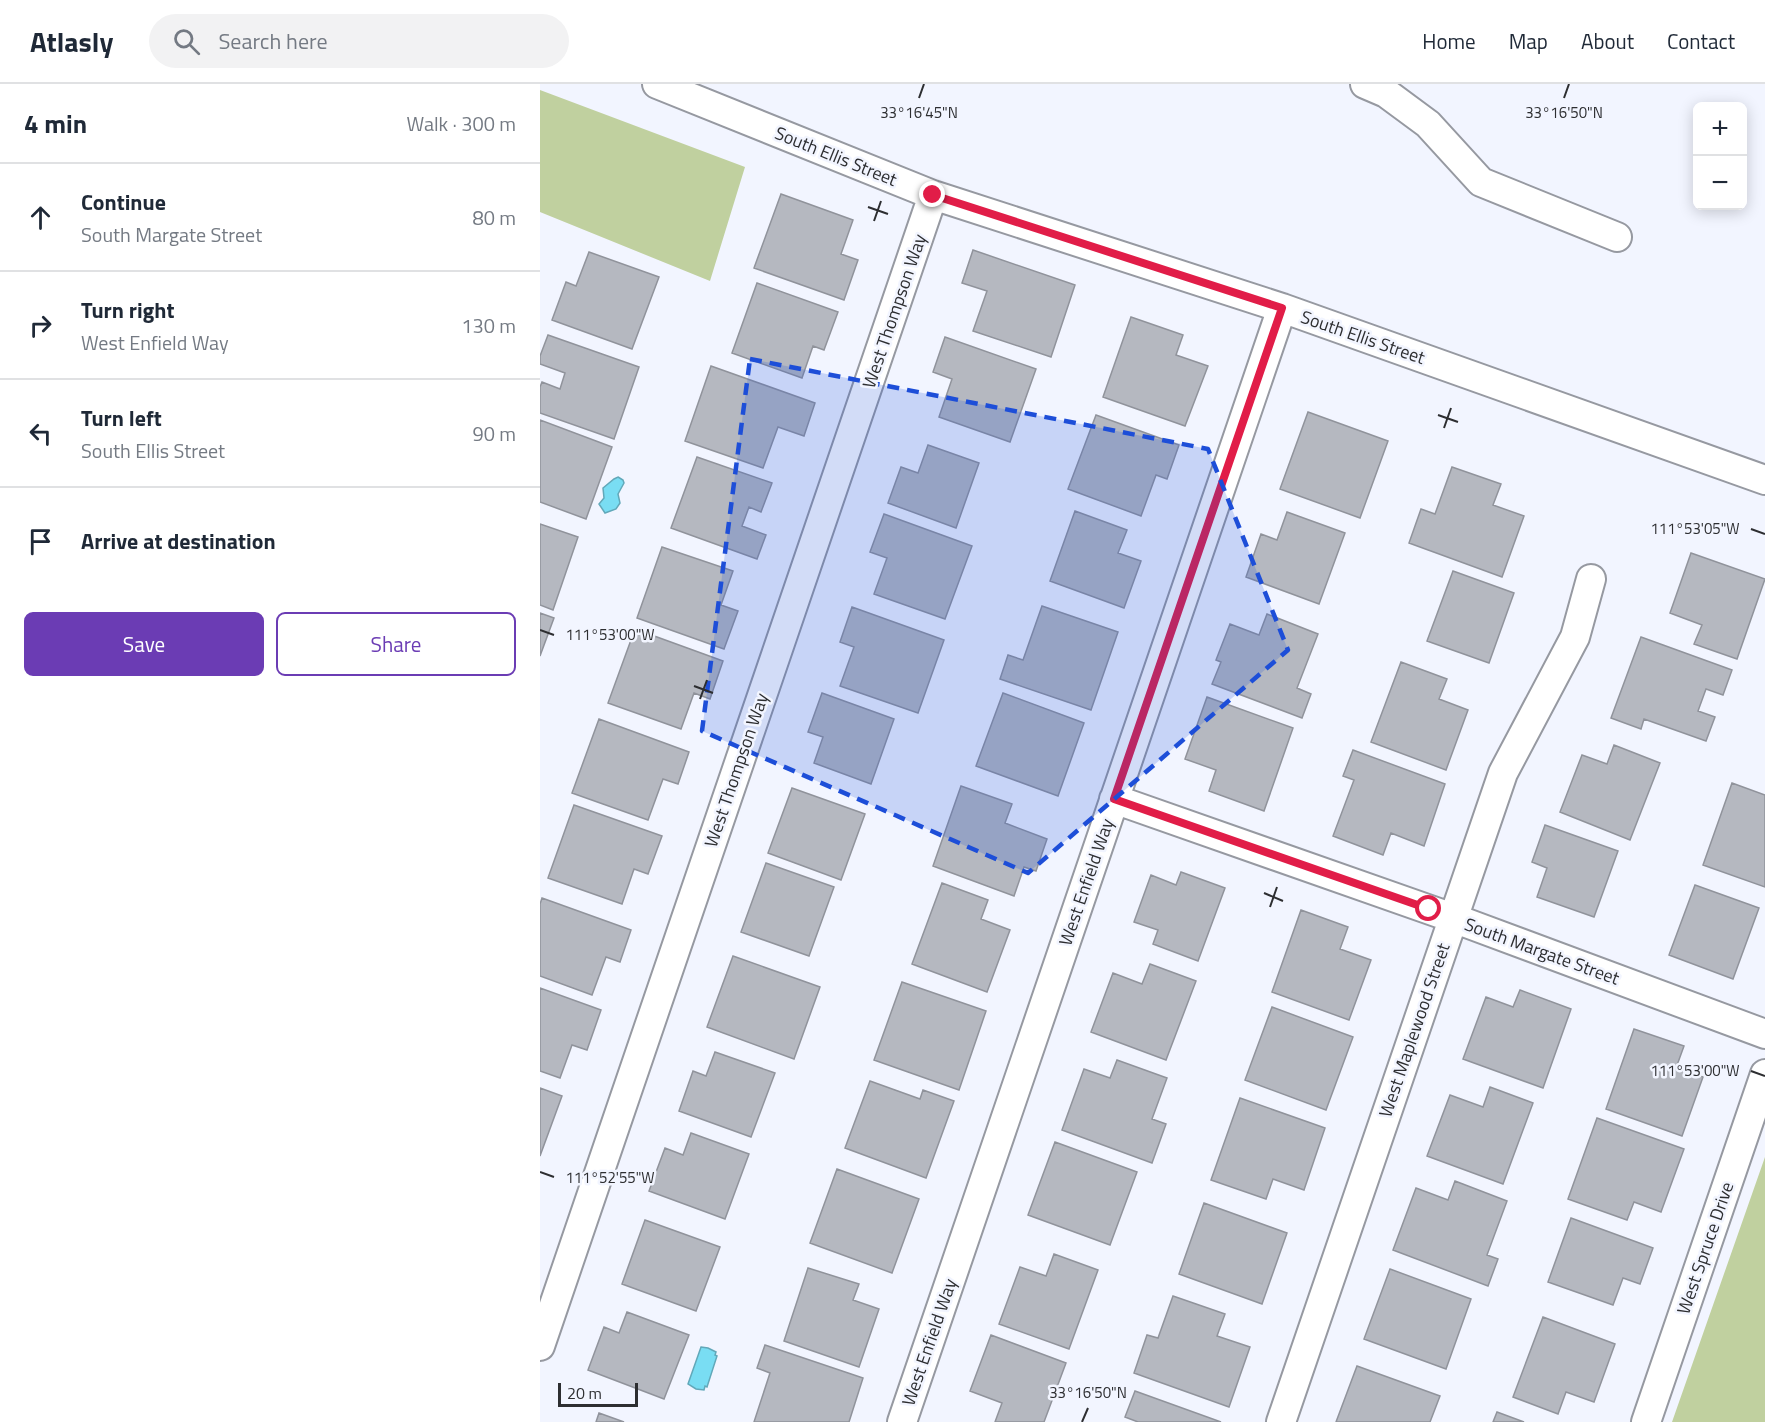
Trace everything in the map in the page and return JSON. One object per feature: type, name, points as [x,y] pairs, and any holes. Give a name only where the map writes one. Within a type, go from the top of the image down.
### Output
[{"type":"street","name":"South Ellis Street","points":[[657,84],[933,195],[1282,308],[1765,480]]},
{"type":"street","points":[[1365,84],[1386,93],[1428,123],[1481,182],[1617,237]]},
{"type":"street","name":"West Thompson Way","points":[[540,1346],[933,195]]},
{"type":"street","name":"West Enfield Way","points":[[902,1422],[1282,308]]},
{"type":"street","name":"West Maplewood Street","points":[[1281,1422],[1503,773],[1575,637],[1591,579]]},
{"type":"street","name":"South Margate Street","points":[[1114,799],[1453,918],[1765,1034]]},
{"type":"street","name":"West Spruce Drive","points":[[1646,1422],[1765,1074]]},
{"type":"highlighted area","points":[[750,359],[1208,449],[1288,650],[1028,873],[702,731]]},
{"type":"green space","points":[[540,90],[745,167],[710,281],[540,212]]},
{"type":"green space","points":[[1765,1157],[1765,1422],[1672,1422]]},
{"type":"water","points":[[618,477],[624,483],[618,494],[620,503],[616,509],[605,513],[599,504],[604,498],[603,488]]},
{"type":"water","points":[[701,1347],[716,1352],[717,1356],[704,1390],[696,1389],[688,1384]]},
{"type":"building","points":[[781,194],[853,220],[841,254],[858,260],[844,300],[754,268]]},
{"type":"building","points":[[973,250],[1075,285],[1051,357],[973,331],[987,291],[962,283]]},
{"type":"building","points":[[589,252],[659,277],[632,349],[552,320],[566,282],[576,286]]},
{"type":"building","points":[[757,283],[838,312],[824,350],[813,346],[802,378],[732,353]]},
{"type":"building","points":[[1131,317],[1183,335],[1176,355],[1208,366],[1185,426],[1103,397]]},
{"type":"building","points":[[548,335],[639,367],[614,439],[540,413],[542,382],[560,389],[565,373],[540,364],[540,356]]},
{"type":"building","points":[[945,337],[1036,369],[1010,442],[939,417],[952,379],[933,372]]},
{"type":"building","points":[[711,366],[815,403],[804,436],[778,427],[763,468],[685,441]]},
{"type":"building","points":[[1308,412],[1388,441],[1360,518],[1280,489]]},
{"type":"building","points":[[1096,415],[1179,445],[1167,479],[1156,475],[1141,516],[1068,489]]},
{"type":"building","points":[[540,420],[612,447],[586,519],[540,502]]},
{"type":"building","points":[[928,445],[979,463],[956,528],[888,503],[901,467],[918,473]]},
{"type":"building","points":[[697,457],[772,483],[761,512],[749,507],[742,526],[766,535],[757,559],[671,528]]},
{"type":"building","points":[[1452,467],[1501,484],[1493,505],[1524,516],[1502,577],[1409,543],[1421,509],[1435,514]]},
{"type":"building","points":[[1075,511],[1127,530],[1118,553],[1141,561],[1124,608],[1050,581]]},
{"type":"building","points":[[1287,512],[1345,533],[1319,604],[1246,577],[1261,534],[1277,540]]},
{"type":"building","points":[[884,514],[972,546],[945,619],[874,594],[887,558],[870,552]]},
{"type":"building","points":[[540,524],[578,537],[553,610],[540,605]]},
{"type":"building","points":[[662,547],[733,571],[721,605],[738,611],[724,649],[637,618]]},
{"type":"building","points":[[1691,553],[1765,579],[1737,659],[1694,644],[1702,625],[1670,613]]},
{"type":"building","points":[[1453,571],[1514,593],[1489,663],[1427,641]]},
{"type":"building","points":[[1042,606],[1118,632],[1091,710],[1000,679],[1008,655],[1023,660]]},
{"type":"building","points":[[852,607],[944,640],[918,713],[840,686],[854,647],[840,642]]},
{"type":"building","points":[[540,613],[554,618],[540,656]]},
{"type":"building","points":[[1267,614],[1318,634],[1297,688],[1311,694],[1302,718],[1212,684],[1221,662],[1216,660],[1230,624],[1259,635]]},
{"type":"building","points":[[635,629],[723,661],[710,699],[694,693],[681,729],[608,703]]},
{"type":"building","points":[[1641,637],[1732,670],[1723,695],[1706,689],[1698,711],[1715,717],[1706,741],[1644,719],[1641,729],[1611,718]]},
{"type":"building","points":[[1401,662],[1447,679],[1439,699],[1468,710],[1446,770],[1371,742]]},
{"type":"building","points":[[822,693],[894,719],[871,784],[814,763],[823,737],[808,732]]},
{"type":"building","points":[[1003,693],[1084,723],[1058,796],[976,766]]},
{"type":"building","points":[[1207,697],[1293,728],[1264,811],[1209,791],[1216,770],[1185,759]]},
{"type":"building","points":[[599,719],[689,752],[678,784],[663,779],[648,820],[572,793]]},
{"type":"building","points":[[1614,745],[1660,763],[1630,840],[1560,812],[1582,755],[1607,764]]},
{"type":"building","points":[[1353,750],[1445,784],[1424,846],[1391,833],[1383,855],[1333,836],[1354,780],[1343,776]]},
{"type":"building","points":[[1732,783],[1765,795],[1765,887],[1703,865]]},
{"type":"building","points":[[961,786],[1012,804],[1005,823],[1047,839],[1036,871],[1024,867],[1014,896],[933,866]]},
{"type":"building","points":[[792,788],[865,814],[841,880],[768,853]]},
{"type":"building","points":[[574,805],[662,836],[648,874],[634,869],[622,904],[548,878]]},
{"type":"building","points":[[1545,825],[1618,851],[1594,917],[1537,897],[1547,868],[1532,862]]},
{"type":"building","points":[[766,863],[834,887],[809,956],[741,932]]},
{"type":"building","points":[[1181,872],[1225,888],[1198,961],[1153,944],[1158,930],[1134,922],[1151,875],[1176,885]]},
{"type":"building","points":[[942,883],[988,900],[981,919],[1010,930],[987,992],[912,964]]},
{"type":"building","points":[[1695,885],[1759,908],[1733,979],[1669,955]]},
{"type":"building","points":[[542,898],[631,930],[620,962],[606,957],[592,995],[540,976],[540,904]]},
{"type":"building","points":[[1301,910],[1348,927],[1340,949],[1371,960],[1349,1020],[1272,992]]},
{"type":"building","points":[[733,956],[820,987],[794,1059],[707,1027]]},
{"type":"building","points":[[1150,964],[1196,981],[1166,1060],[1091,1032],[1113,973],[1142,984]]},
{"type":"building","points":[[902,982],[986,1011],[959,1090],[874,1060]]},
{"type":"building","points":[[540,988],[601,1010],[587,1050],[572,1045],[560,1078],[540,1071]]},
{"type":"building","points":[[1520,990],[1571,1009],[1543,1088],[1463,1059],[1486,997],[1513,1007]]},
{"type":"building","points":[[1272,1007],[1353,1037],[1326,1110],[1245,1080]]},
{"type":"building","points":[[1634,1029],[1684,1046],[1676,1068],[1703,1077],[1682,1136],[1606,1109]]},
{"type":"building","points":[[715,1052],[775,1073],[751,1137],[679,1111],[693,1071],[706,1076]]},
{"type":"building","points":[[1117,1060],[1167,1078],[1152,1119],[1166,1124],[1152,1163],[1062,1130],[1084,1069],[1110,1078]]},
{"type":"building","points":[[870,1081],[920,1099],[923,1090],[954,1101],[926,1178],[845,1148]]},
{"type":"building","points":[[1490,1087],[1533,1103],[1503,1184],[1427,1156],[1450,1095],[1483,1107]]},
{"type":"building","points":[[540,1088],[562,1096],[540,1156]]},
{"type":"building","points":[[1240,1098],[1325,1128],[1304,1190],[1273,1179],[1266,1199],[1211,1180]]},
{"type":"building","points":[[1597,1118],[1684,1149],[1661,1212],[1634,1202],[1627,1220],[1568,1199]]},
{"type":"building","points":[[691,1133],[749,1154],[725,1219],[649,1191],[665,1148],[683,1155]]},
{"type":"building","points":[[1055,1142],[1137,1172],[1110,1245],[1028,1215]]},
{"type":"building","points":[[837,1169],[919,1199],[892,1273],[810,1243]]},
{"type":"building","points":[[1455,1181],[1507,1201],[1487,1255],[1498,1259],[1488,1286],[1393,1250],[1416,1188],[1448,1200]]},
{"type":"building","points":[[1204,1203],[1287,1233],[1262,1304],[1179,1274]]},
{"type":"building","points":[[1571,1218],[1653,1248],[1640,1284],[1623,1278],[1613,1305],[1548,1282]]},
{"type":"building","points":[[645,1220],[720,1247],[696,1311],[622,1284]]},
{"type":"building","points":[[1054,1254],[1098,1270],[1069,1349],[999,1324],[1020,1267],[1046,1276]]},
{"type":"building","points":[[808,1268],[859,1284],[853,1300],[879,1309],[859,1367],[784,1341]]},
{"type":"building","points":[[1390,1269],[1471,1299],[1446,1369],[1364,1339]]},
{"type":"building","points":[[1173,1296],[1225,1314],[1217,1336],[1250,1347],[1229,1407],[1134,1373],[1147,1335],[1158,1338]]},
{"type":"building","points":[[627,1312],[689,1335],[664,1399],[588,1370],[604,1327],[619,1333]]},
{"type":"building","points":[[1543,1317],[1615,1344],[1594,1402],[1566,1392],[1558,1414],[1513,1397]]},
{"type":"building","points":[[991,1335],[1066,1363],[1044,1422],[995,1422],[1002,1403],[970,1391]]},
{"type":"building","points":[[765,1345],[863,1378],[849,1422],[754,1422],[770,1373],[757,1368]]},
{"type":"building","points":[[1357,1366],[1440,1396],[1430,1422],[1336,1422]]},
{"type":"building","points":[[1135,1391],[1221,1422],[1138,1422],[1125,1417]]},
{"type":"building","points":[[1497,1412],[1524,1422],[1493,1422]]},
{"type":"building","points":[[599,1413],[624,1422],[596,1422]]},
{"type":"route","points":[[933,195],[1282,308],[1114,799],[1429,909]]}]
